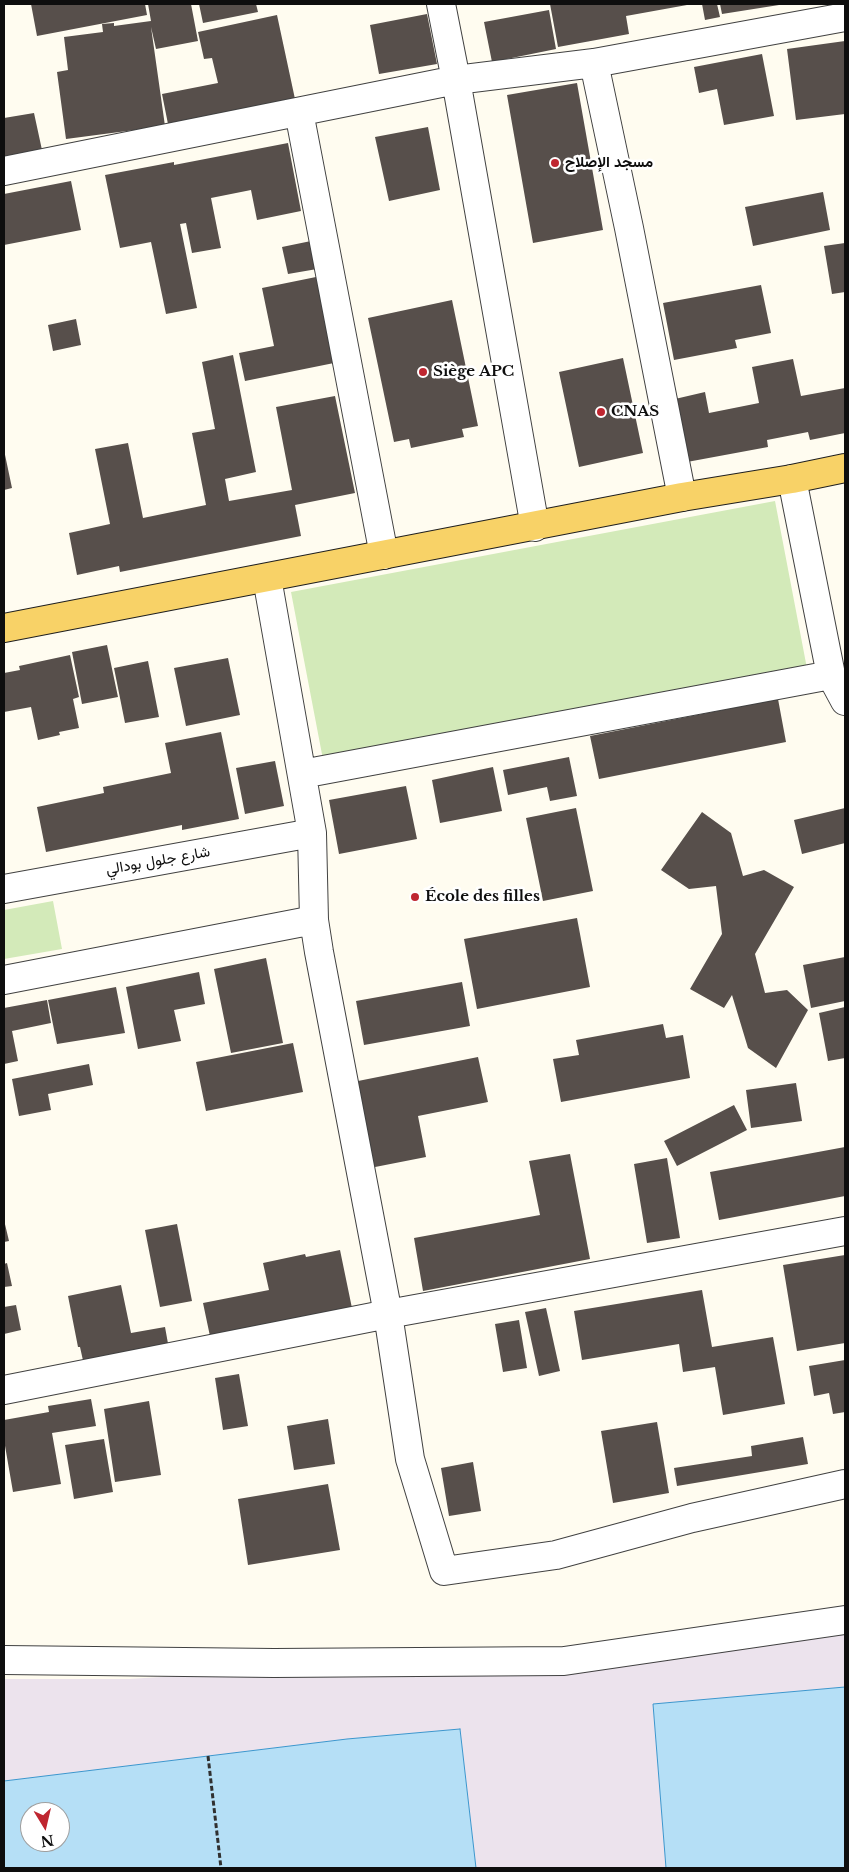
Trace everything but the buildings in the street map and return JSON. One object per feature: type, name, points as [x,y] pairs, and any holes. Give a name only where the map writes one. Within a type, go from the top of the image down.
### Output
[{"type":"main road","points":[[4,628],[535,527],[682,497],[792,479],[845,468]]},
{"type":"street","points":[[441,4],[535,527]]},
{"type":"street","points":[[4,171],[456,80],[594,63],[845,17]]},
{"type":"street","points":[[594,63],[629,228],[682,497]]},
{"type":"street","points":[[299,112],[384,555]]},
{"type":"street","points":[[792,479],[831,675],[845,701]]},
{"type":"street","points":[[267,578],[312,833],[314,920],[388,1314],[410,1459],[444,1571],[556,1555],[692,1518],[845,1484]]},
{"type":"street","points":[[302,774],[831,675]]},
{"type":"street","name":"شارع جلول بودالي","points":[[4,889],[312,833]]},
{"type":"street","points":[[4,980],[314,920]]},
{"type":"street","points":[[4,1390],[388,1314],[845,1231]]},
{"type":"street","points":[[4,1660],[274,1663],[564,1661],[845,1620]]},
{"type":"path","points":[[208,1756],[220,1868]]},
{"type":"shaded area","points":[[845,1617],[845,1687],[653,1704],[666,1868],[476,1868],[460,1729],[347,1739],[4,1781],[4,1679],[129,1679],[560,1652]]},
{"type":"green space","points":[[775,501],[809,679],[325,770],[291,592]]},
{"type":"green space","points":[[53,901],[62,949],[4,959],[4,910]]},
{"type":"water","points":[[845,1687],[845,1868],[666,1868],[653,1704]]},
{"type":"water","points":[[460,1729],[476,1868],[4,1868],[4,1781],[347,1739]]},
{"type":"place","name":"مسجد الإصلاح","points":[[555,163]]},
{"type":"place","name":"Siège APC","points":[[423,372]]},
{"type":"place","name":"CNAS","points":[[601,412]]},
{"type":"place","name":"École des filles","points":[[415,897]]}]
